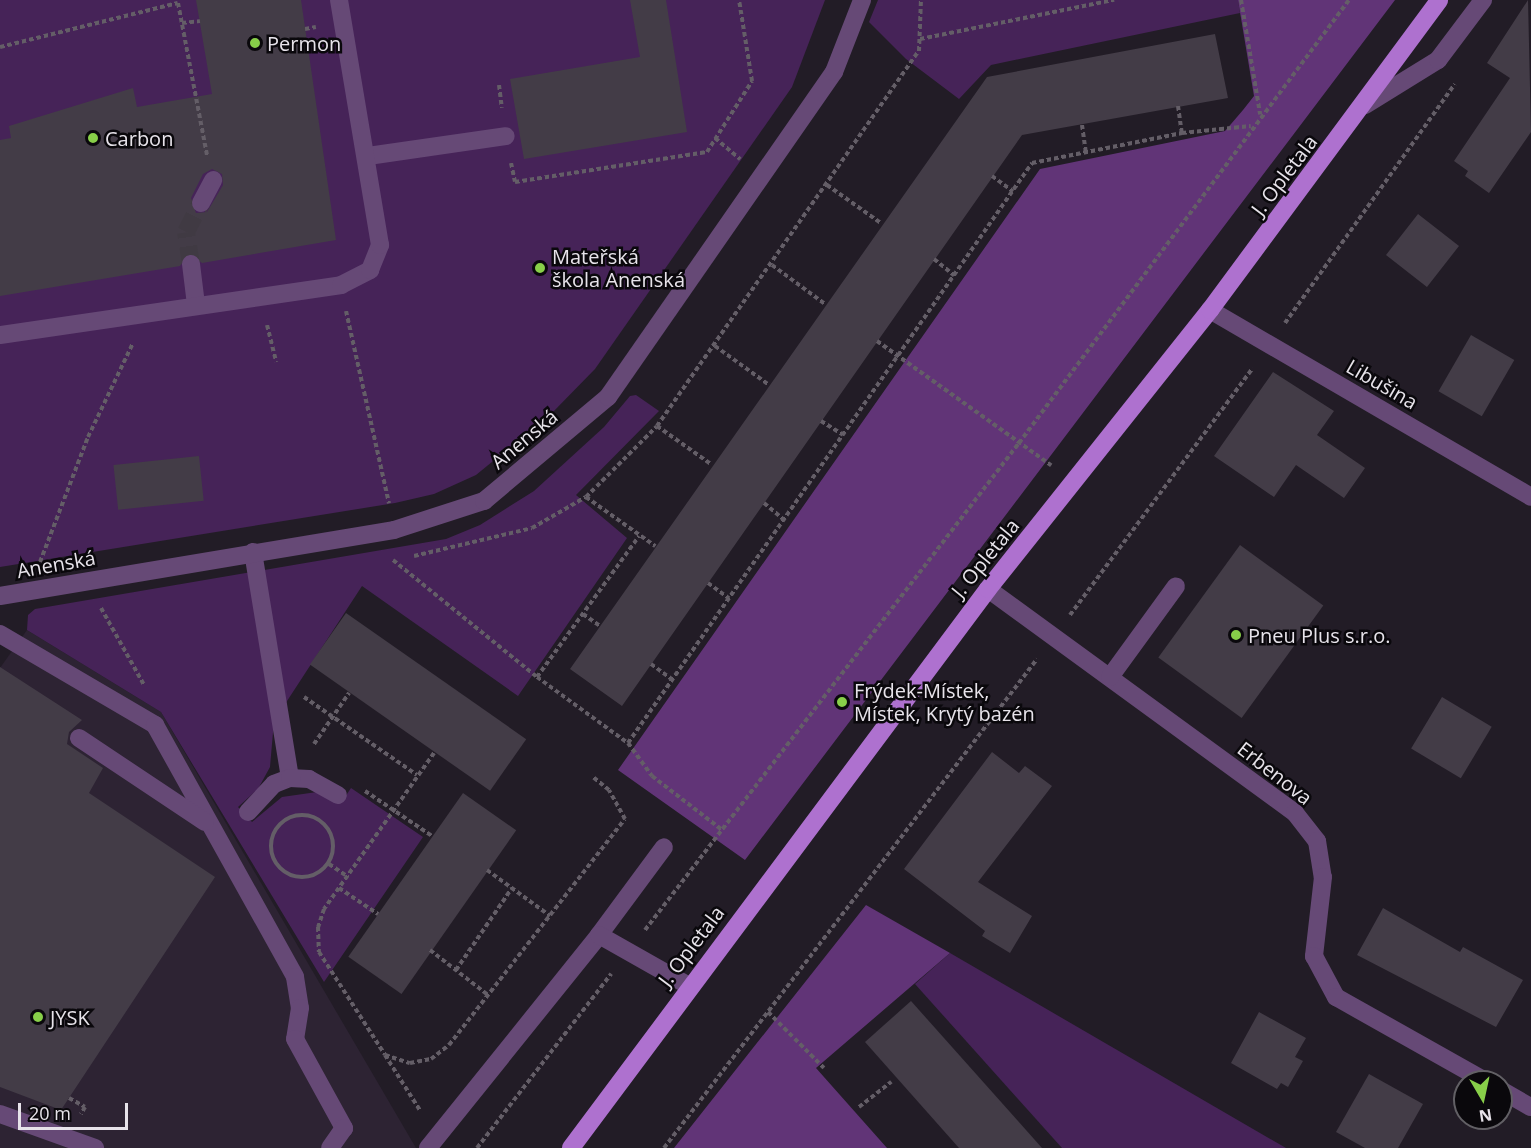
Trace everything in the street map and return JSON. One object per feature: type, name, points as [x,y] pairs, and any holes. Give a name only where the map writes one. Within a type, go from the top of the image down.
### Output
[{"type":"main road","name":"J. Opletala","points":[[571,1148],[689,986],[988,589],[1077,482],[1210,310],[1365,105],[1439,0]]},
{"type":"street","points":[[0,334],[196,303],[341,285],[370,270],[380,245],[368,156],[339,0]]},
{"type":"street","name":"Anenská","points":[[0,596],[394,530],[484,501],[608,397],[834,72],[862,0]]},
{"type":"street","points":[[1365,105],[1438,60],[1484,0]]},
{"type":"street","points":[[368,156],[506,136]]},
{"type":"street","points":[[201,203],[211,173]]},
{"type":"street","points":[[191,264],[196,303]]},
{"type":"street","name":"Libušina","points":[[1210,310],[1531,497]]},
{"type":"street","points":[[253,552],[290,777]]},
{"type":"street","points":[[1110,676],[1176,586]]},
{"type":"street","name":"Erbenova","points":[[988,589],[1055,635],[1295,813],[1317,841],[1323,877],[1314,956],[1336,997],[1466,1070]]},
{"type":"street","points":[[0,634],[155,725],[294,977],[300,1008],[295,1039],[344,1128],[330,1148]]},
{"type":"street","points":[[79,738],[209,825]]},
{"type":"street","points":[[248,812],[274,784],[290,777],[309,779],[338,795]]},
{"type":"street","points":[[432,1142],[599,935],[664,848]]},
{"type":"street","points":[[599,935],[689,986]]},
{"type":"street","points":[[1513,1097],[1531,1107]]},
{"type":"street","points":[[0,1114],[95,1148]]},
{"type":"path","points":[[499,85],[515,182],[706,152],[752,81],[739,0]]},
{"type":"path","points":[[920,39],[1114,0]]},
{"type":"path","points":[[1241,0],[1260,114]]},
{"type":"path","points":[[477,1148],[1019,443],[1251,126],[1349,0]]},
{"type":"path","points":[[0,47],[168,3],[178,3],[211,173]]},
{"type":"path","points":[[182,23],[200,21]]},
{"type":"path","points":[[664,1148],[1055,635],[1269,345],[1460,77]]},
{"type":"path","points":[[1178,106],[1182,133]]},
{"type":"path","points":[[1082,124],[1086,152]]},
{"type":"path","points":[[628,743],[1032,163],[1182,133],[1251,126]]},
{"type":"path","points":[[715,138],[744,164],[751,155]]},
{"type":"path","points":[[992,176],[1013,191]]},
{"type":"path","points":[[827,185],[882,224]]},
{"type":"path","points":[[934,259],[954,275]]},
{"type":"path","points":[[771,265],[825,304]]},
{"type":"path","points":[[341,285],[394,530]]},
{"type":"path","points":[[260,295],[276,362]]},
{"type":"path","points":[[50,567],[38,569],[88,437],[148,312]]},
{"type":"path","points":[[877,341],[899,354],[1019,443],[1077,482]]},
{"type":"path","points":[[715,346],[769,385]]},
{"type":"path","points":[[821,421],[843,435]]},
{"type":"path","points":[[657,426],[712,465]]},
{"type":"path","points":[[586,497],[655,546]]},
{"type":"path","points":[[764,503],[784,519]]},
{"type":"path","points":[[537,677],[639,536]]},
{"type":"path","points":[[393,560],[537,677],[628,743],[652,776],[722,830]]},
{"type":"path","points":[[708,583],[729,598]]},
{"type":"path","points":[[89,609],[111,606]]},
{"type":"path","points":[[100,608],[158,710],[155,725]]},
{"type":"path","points":[[583,614],[600,626]]},
{"type":"path","points":[[651,664],[672,679]]},
{"type":"path","points":[[309,750],[349,693]]},
{"type":"path","points":[[432,1142],[385,1055],[319,952],[324,909],[434,753]]},
{"type":"path","points":[[385,1055],[410,1063],[431,1059],[449,1045],[625,819],[609,790],[592,776]]},
{"type":"path","points":[[356,784],[432,836]]},
{"type":"path","points":[[295,814],[319,818],[334,838],[328,864],[310,877],[285,874],[271,853],[275,829],[295,814]]},
{"type":"path","points":[[328,864],[348,877]]},
{"type":"path","points":[[487,870],[550,916]]},
{"type":"path","points":[[339,888],[378,914]]},
{"type":"path","points":[[456,970],[512,888]]},
{"type":"path","points":[[430,950],[488,995]]},
{"type":"path","points":[[768,1012],[824,1068]]},
{"type":"path","points":[[859,1107],[891,1082]]},
{"type":"shaded area","points":[[0,0],[825,0],[792,87],[595,369],[551,414],[476,475],[434,494],[395,503],[0,567]]},
{"type":"shaded area","points":[[878,0],[1238,0],[1240,13],[991,65],[959,99],[906,59],[869,22]]},
{"type":"shaded area","points":[[1238,0],[1395,0],[745,860],[618,770],[1040,169],[1225,131],[1243,110],[1254,96]]},
{"type":"shaded area","points":[[636,395],[659,411],[576,495],[627,538],[518,696],[362,586],[274,721],[270,767],[258,789],[238,807],[252,822],[282,797],[317,792],[341,803],[351,788],[423,837],[324,982],[161,712],[27,630],[28,615],[35,609],[446,539],[480,525],[534,491],[604,427],[630,396]]},
{"type":"shaded area","points":[[27,630],[161,712],[416,1148],[0,1148],[0,668]]},
{"type":"shaded area","points":[[866,905],[950,953],[816,1068],[887,1148],[674,1148]]},
{"type":"shaded area","points":[[950,953],[1286,1148],[1062,1148],[915,984]]},
{"type":"building","points":[[196,0],[301,0],[336,240],[202,263],[189,253],[180,266],[0,296],[0,140],[11,138],[9,126],[133,88],[137,107],[212,94]],"holes":[[[212,169],[222,174],[223,185],[207,212],[196,213],[191,198],[203,174]]]},
{"type":"building","points":[[630,0],[666,0],[687,132],[524,159],[510,79],[640,57]]},
{"type":"building","points":[[1528,0],[1531,132],[1489,193],[1465,176],[1468,171],[1454,161],[1510,78],[1487,63]]},
{"type":"building","points":[[1215,34],[1228,98],[1022,135],[622,706],[570,669],[987,77]]},
{"type":"building","points":[[1418,214],[1459,246],[1427,287],[1386,255]]},
{"type":"building","points":[[1471,335],[1514,360],[1482,416],[1438,391]]},
{"type":"building","points":[[1273,372],[1334,411],[1317,435],[1365,468],[1344,498],[1296,465],[1274,497],[1214,456]]},
{"type":"building","points":[[199,456],[204,501],[118,510],[113,465]]},
{"type":"building","points":[[1240,545],[1323,606],[1242,718],[1158,657]]},
{"type":"building","points":[[346,613],[526,739],[490,791],[310,665]]},
{"type":"building","points":[[0,667],[82,720],[69,732],[67,744],[103,768],[89,793],[215,877],[61,1110],[0,1087]]},
{"type":"building","points":[[1442,697],[1492,727],[1461,778],[1411,748]]},
{"type":"building","points":[[992,752],[1019,773],[1025,766],[1052,786],[978,882],[1032,916],[1010,953],[982,936],[985,931],[904,869]]},
{"type":"building","points":[[463,793],[516,830],[402,994],[348,957]]},
{"type":"building","points":[[1383,908],[1460,952],[1463,947],[1523,980],[1496,1027],[1357,955]]},
{"type":"building","points":[[911,1001],[1042,1148],[959,1148],[865,1042]]},
{"type":"building","points":[[1259,1012],[1306,1038],[1295,1057],[1303,1061],[1288,1087],[1281,1083],[1277,1089],[1231,1063]]},
{"type":"building","points":[[1369,1074],[1423,1104],[1398,1148],[1365,1148],[1336,1132]]},
{"type":"tunnel","points":[[191,264],[186,232],[201,203]]},
{"type":"place","name":"Permon","points":[[255,43]]},
{"type":"place","name":"Carbon","points":[[93,138]]},
{"type":"place","name":"Mateřská škola Anenská","points":[[540,268]]},
{"type":"place","name":"Pneu Plus s.r.o.","points":[[1236,635]]},
{"type":"place","name":"Frýdek-Místek, Místek, Krytý bazén","points":[[842,702]]},
{"type":"place","name":"JYSK","points":[[38,1017]]}]
